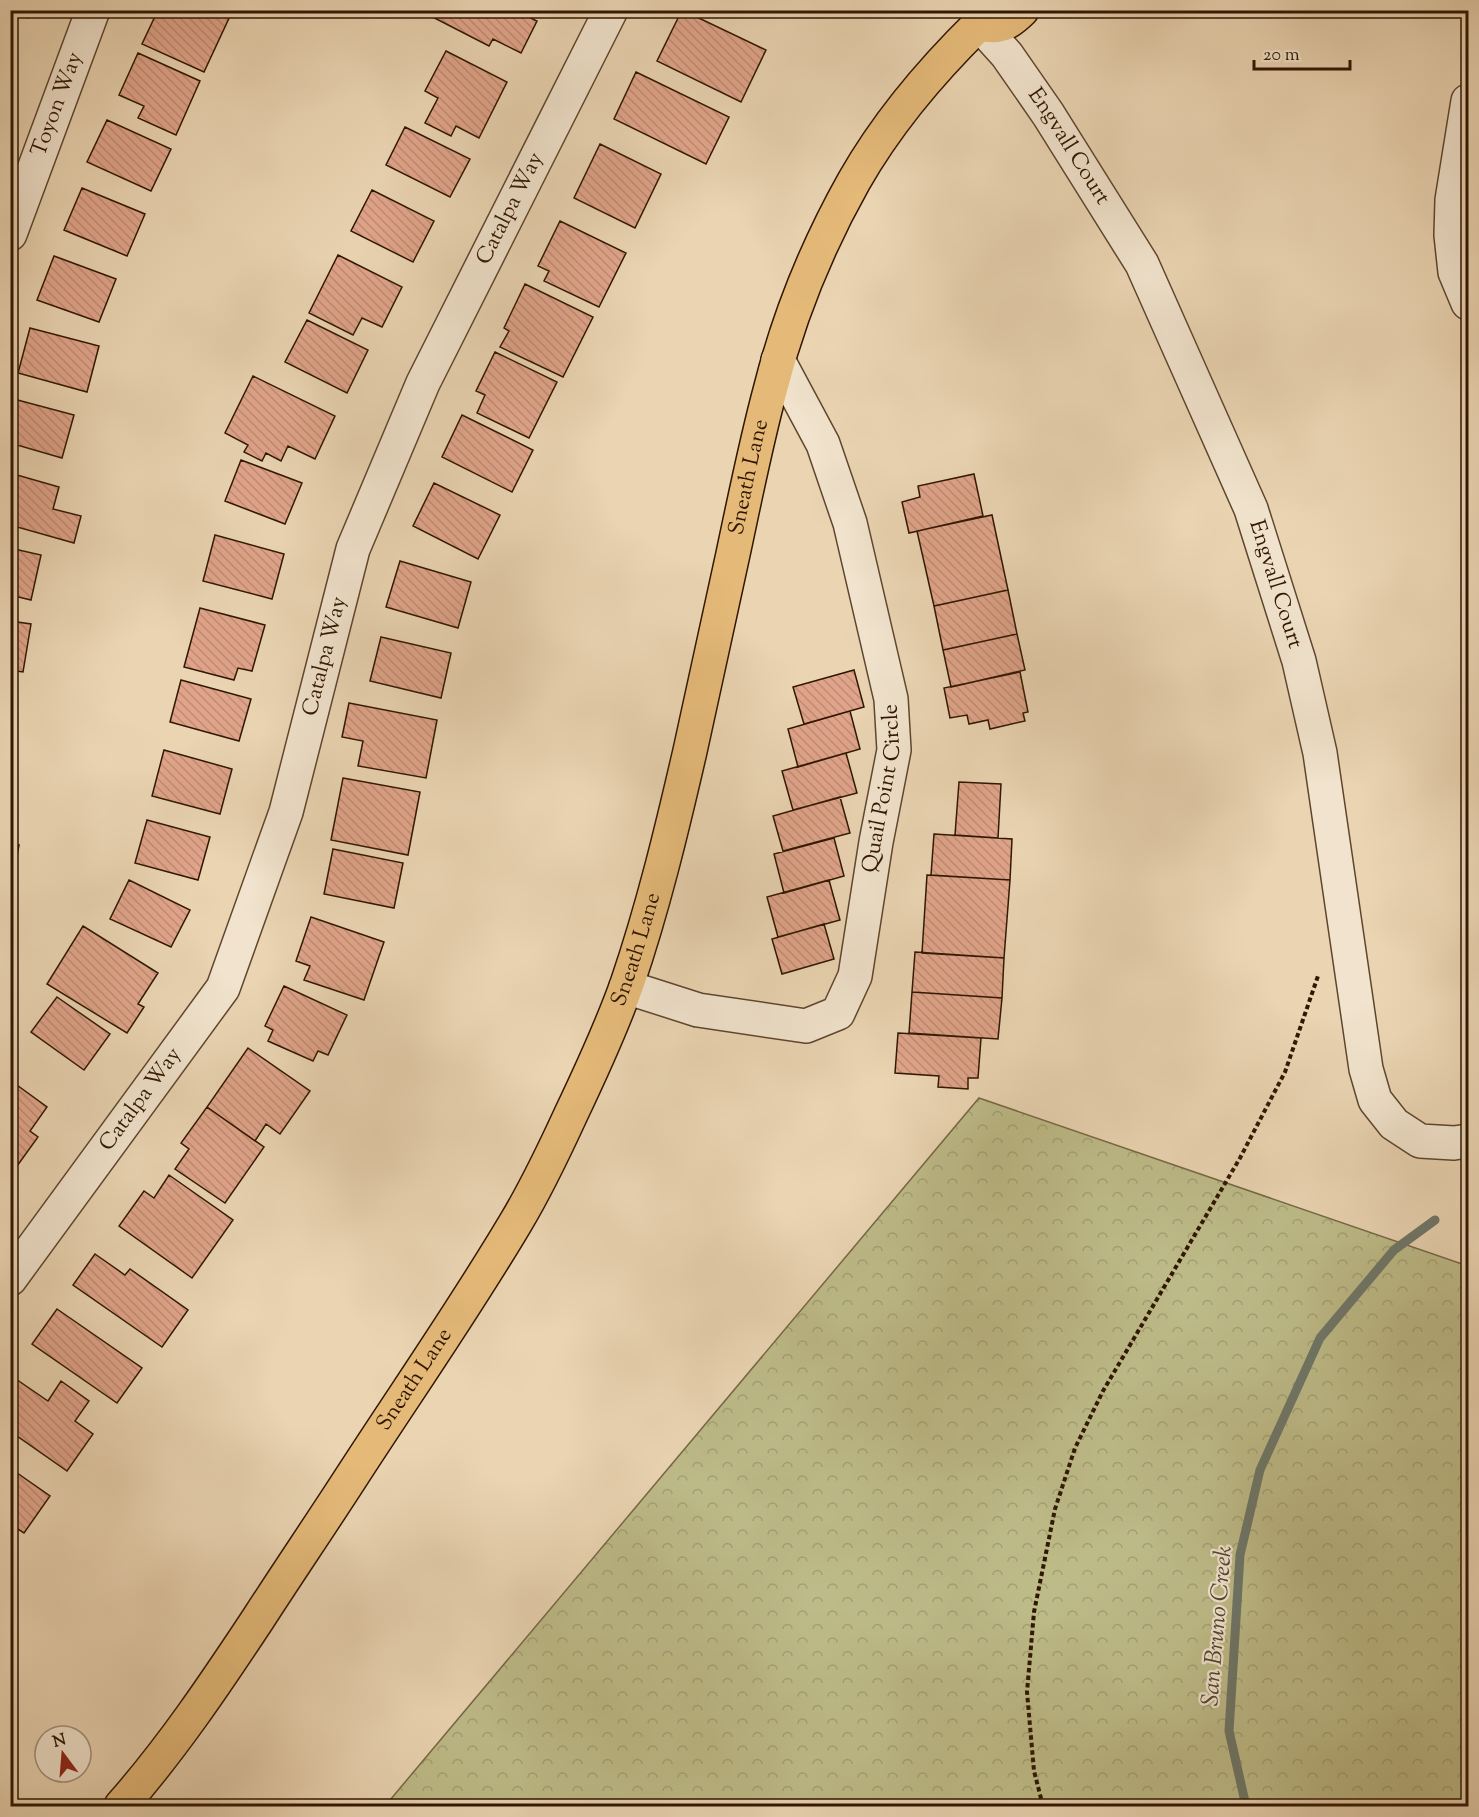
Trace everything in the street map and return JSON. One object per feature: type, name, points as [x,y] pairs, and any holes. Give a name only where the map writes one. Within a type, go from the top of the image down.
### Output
[{"type":"main road","points":[[977,17],[990,27],[1003,25],[1022,10]]},
{"type":"main road","name":"Sneath Lane","points":[[121,1806],[171,1744],[225,1668],[510,1232],[547,1164],[588,1078],[626,987],[642,938],[668,846],[778,360],[816,259],[842,203],[863,166],[889,126],[956,46],[977,17]]},
{"type":"street","name":"Toyon Way","points":[[10,234],[93,10]]},
{"type":"street","name":"Catalpa Way","points":[[16,1258],[223,988],[286,812],[353,549],[423,383],[611,10]]},
{"type":"street","name":"Engvall Court","points":[[977,17],[1048,114],[1142,264],[1251,509],[1299,662],[1320,753],[1366,1069],[1375,1100],[1394,1124],[1420,1141],[1454,1143],[1468,1141]]},
{"type":"street","points":[[1468,101],[1452,200],[1451,235],[1455,272],[1468,303]]},
{"type":"street","name":"Quail Point Circle","points":[[626,987],[698,1010],[806,1026],[838,1012],[855,976],[876,842],[894,750],[891,699],[850,523],[823,444],[778,360]]},
{"type":"path","points":[[1043,1806],[1034,1771],[1027,1692],[1034,1612],[1055,1509],[1075,1448],[1102,1391],[1240,1158],[1285,1072],[1320,972]]},
{"type":"green space","points":[[979,1098],[1468,1266],[1468,1806],[385,1806]]},
{"type":"building","points":[[10,10],[31,10],[28,18],[16,12],[10,25]]},
{"type":"building","points":[[158,10],[217,10],[230,16],[204,72],[142,44]]},
{"type":"building","points":[[419,10],[515,10],[537,21],[521,53],[493,39],[489,46]]},
{"type":"building","points":[[682,10],[766,50],[741,102],[657,61]]},
{"type":"building","points":[[728,10],[766,10],[765,17],[727,12]]},
{"type":"building","points":[[446,51],[507,82],[479,138],[456,126],[451,136],[425,123],[438,98],[425,91]]},
{"type":"building","points":[[138,53],[200,81],[176,135],[138,118],[144,106],[119,95]]},
{"type":"building","points":[[636,72],[729,117],[706,164],[614,119]]},
{"type":"building","points":[[107,120],[171,149],[151,191],[87,162]]},
{"type":"building","points":[[405,127],[470,159],[450,197],[386,165]]},
{"type":"building","points":[[600,144],[661,174],[635,228],[574,198]]},
{"type":"building","points":[[82,188],[145,214],[127,256],[64,230]]},
{"type":"building","points":[[372,190],[434,221],[413,262],[351,231]]},
{"type":"building","points":[[560,221],[626,253],[599,307],[544,281],[549,271],[538,266]]},
{"type":"building","points":[[338,255],[402,287],[382,327],[362,318],[353,335],[309,313]]},
{"type":"building","points":[[54,256],[116,279],[99,322],[37,300]]},
{"type":"building","points":[[525,284],[593,317],[563,377],[500,347],[509,331],[504,328]]},
{"type":"building","points":[[307,320],[368,350],[347,393],[285,362]]},
{"type":"building","points":[[30,328],[99,346],[87,392],[18,373]]},
{"type":"building","points":[[495,352],[557,382],[529,438],[477,413],[485,395],[476,391]]},
{"type":"building","points":[[253,376],[335,416],[315,459],[288,446],[281,461],[266,453],[262,461],[244,452],[248,445],[225,433]]},
{"type":"building","points":[[10,398],[74,415],[62,458],[10,443]]},
{"type":"building","points":[[462,415],[533,450],[512,492],[442,457]]},
{"type":"building","points":[[241,460],[302,483],[285,524],[225,501]]},
{"type":"building","points":[[10,473],[59,487],[53,509],[81,516],[74,543],[10,525]]},
{"type":"building","points":[[974,474],[983,516],[909,533],[902,502],[920,497],[918,486]]},
{"type":"building","points":[[434,483],[500,515],[478,559],[413,526]]},
{"type":"building","points":[[992,515],[1008,590],[934,606],[917,531]]},
{"type":"building","points":[[215,535],[284,554],[272,599],[203,581]]},
{"type":"building","points":[[10,548],[41,555],[31,600],[10,595]]},
{"type":"building","points":[[400,561],[471,582],[458,628],[386,607]]},
{"type":"building","points":[[1008,590],[1017,634],[943,650],[934,606]]},
{"type":"building","points":[[200,608],[265,625],[252,671],[238,668],[234,680],[184,667]]},
{"type":"building","points":[[10,621],[31,624],[23,672],[10,670]]},
{"type":"building","points":[[1017,634],[1025,670],[951,687],[943,650]]},
{"type":"building","points":[[381,637],[451,653],[441,698],[370,681]]},
{"type":"building","points":[[854,670],[864,707],[804,724],[793,687]]},
{"type":"building","points":[[1020,672],[1028,712],[1023,713],[1025,721],[990,729],[988,720],[969,724],[967,715],[950,718],[944,688]]},
{"type":"building","points":[[181,680],[251,699],[239,741],[170,722]]},
{"type":"building","points":[[349,703],[437,720],[426,778],[358,766],[363,741],[342,737]]},
{"type":"building","points":[[850,711],[860,749],[798,767],[788,729]]},
{"type":"building","points":[[164,750],[232,769],[220,814],[152,796]]},
{"type":"building","points":[[846,753],[857,793],[793,810],[782,771]]},
{"type":"building","points":[[343,778],[420,792],[408,855],[331,840]]},
{"type":"building","points":[[959,782],[1001,784],[998,838],[955,835]]},
{"type":"building","points":[[840,797],[850,833],[783,851],[773,816]]},
{"type":"building","points":[[147,820],[210,837],[198,880],[135,863]]},
{"type":"building","points":[[934,834],[1012,839],[1010,880],[931,875]]},
{"type":"building","points":[[834,838],[844,876],[784,893],[774,854]]},
{"type":"building","points":[[10,844],[19,845],[10,896]]},
{"type":"building","points":[[333,849],[403,863],[394,908],[324,894]]},
{"type":"building","points":[[927,875],[1010,880],[1004,958],[922,953]]},
{"type":"building","points":[[129,880],[190,910],[171,947],[110,919]]},
{"type":"building","points":[[829,880],[840,920],[778,937],[767,897]]},
{"type":"building","points":[[311,917],[384,942],[364,1000],[304,980],[310,966],[296,961]]},
{"type":"building","points":[[824,924],[834,959],[782,974],[772,939]]},
{"type":"building","points":[[83,926],[158,973],[138,1004],[144,1007],[127,1033],[47,984]]},
{"type":"building","points":[[915,952],[1004,958],[1002,998],[912,992]]},
{"type":"building","points":[[284,986],[347,1015],[328,1055],[318,1051],[313,1061],[268,1041],[273,1030],[265,1026]]},
{"type":"building","points":[[912,992],[1002,998],[998,1039],[909,1033]]},
{"type":"building","points":[[57,997],[110,1034],[84,1070],[31,1032]]},
{"type":"building","points":[[898,1033],[981,1038],[978,1078],[968,1078],[968,1089],[938,1087],[939,1076],[895,1073]]},
{"type":"building","points":[[248,1048],[310,1091],[280,1134],[266,1124],[255,1141],[207,1107]]},
{"type":"building","points":[[10,1080],[47,1107],[30,1131],[38,1137],[12,1173],[10,1171]]},
{"type":"building","points":[[207,1107],[264,1147],[225,1203],[175,1169],[189,1149],[181,1143]]},
{"type":"building","points":[[169,1175],[233,1220],[192,1278],[119,1226],[144,1191],[154,1198]]},
{"type":"building","points":[[95,1254],[125,1275],[130,1269],[188,1310],[162,1347],[73,1285]]},
{"type":"building","points":[[57,1309],[142,1368],[117,1403],[32,1344]]},
{"type":"building","points":[[10,1375],[48,1401],[61,1381],[89,1401],[75,1421],[93,1434],[67,1471],[10,1431]]},
{"type":"building","points":[[10,1468],[50,1496],[24,1533],[10,1524]]},
{"type":"waterway","name":"San Bruno Creek","points":[[1246,1806],[1229,1731],[1240,1555],[1260,1470],[1320,1338],[1394,1250],[1435,1220]]}]
